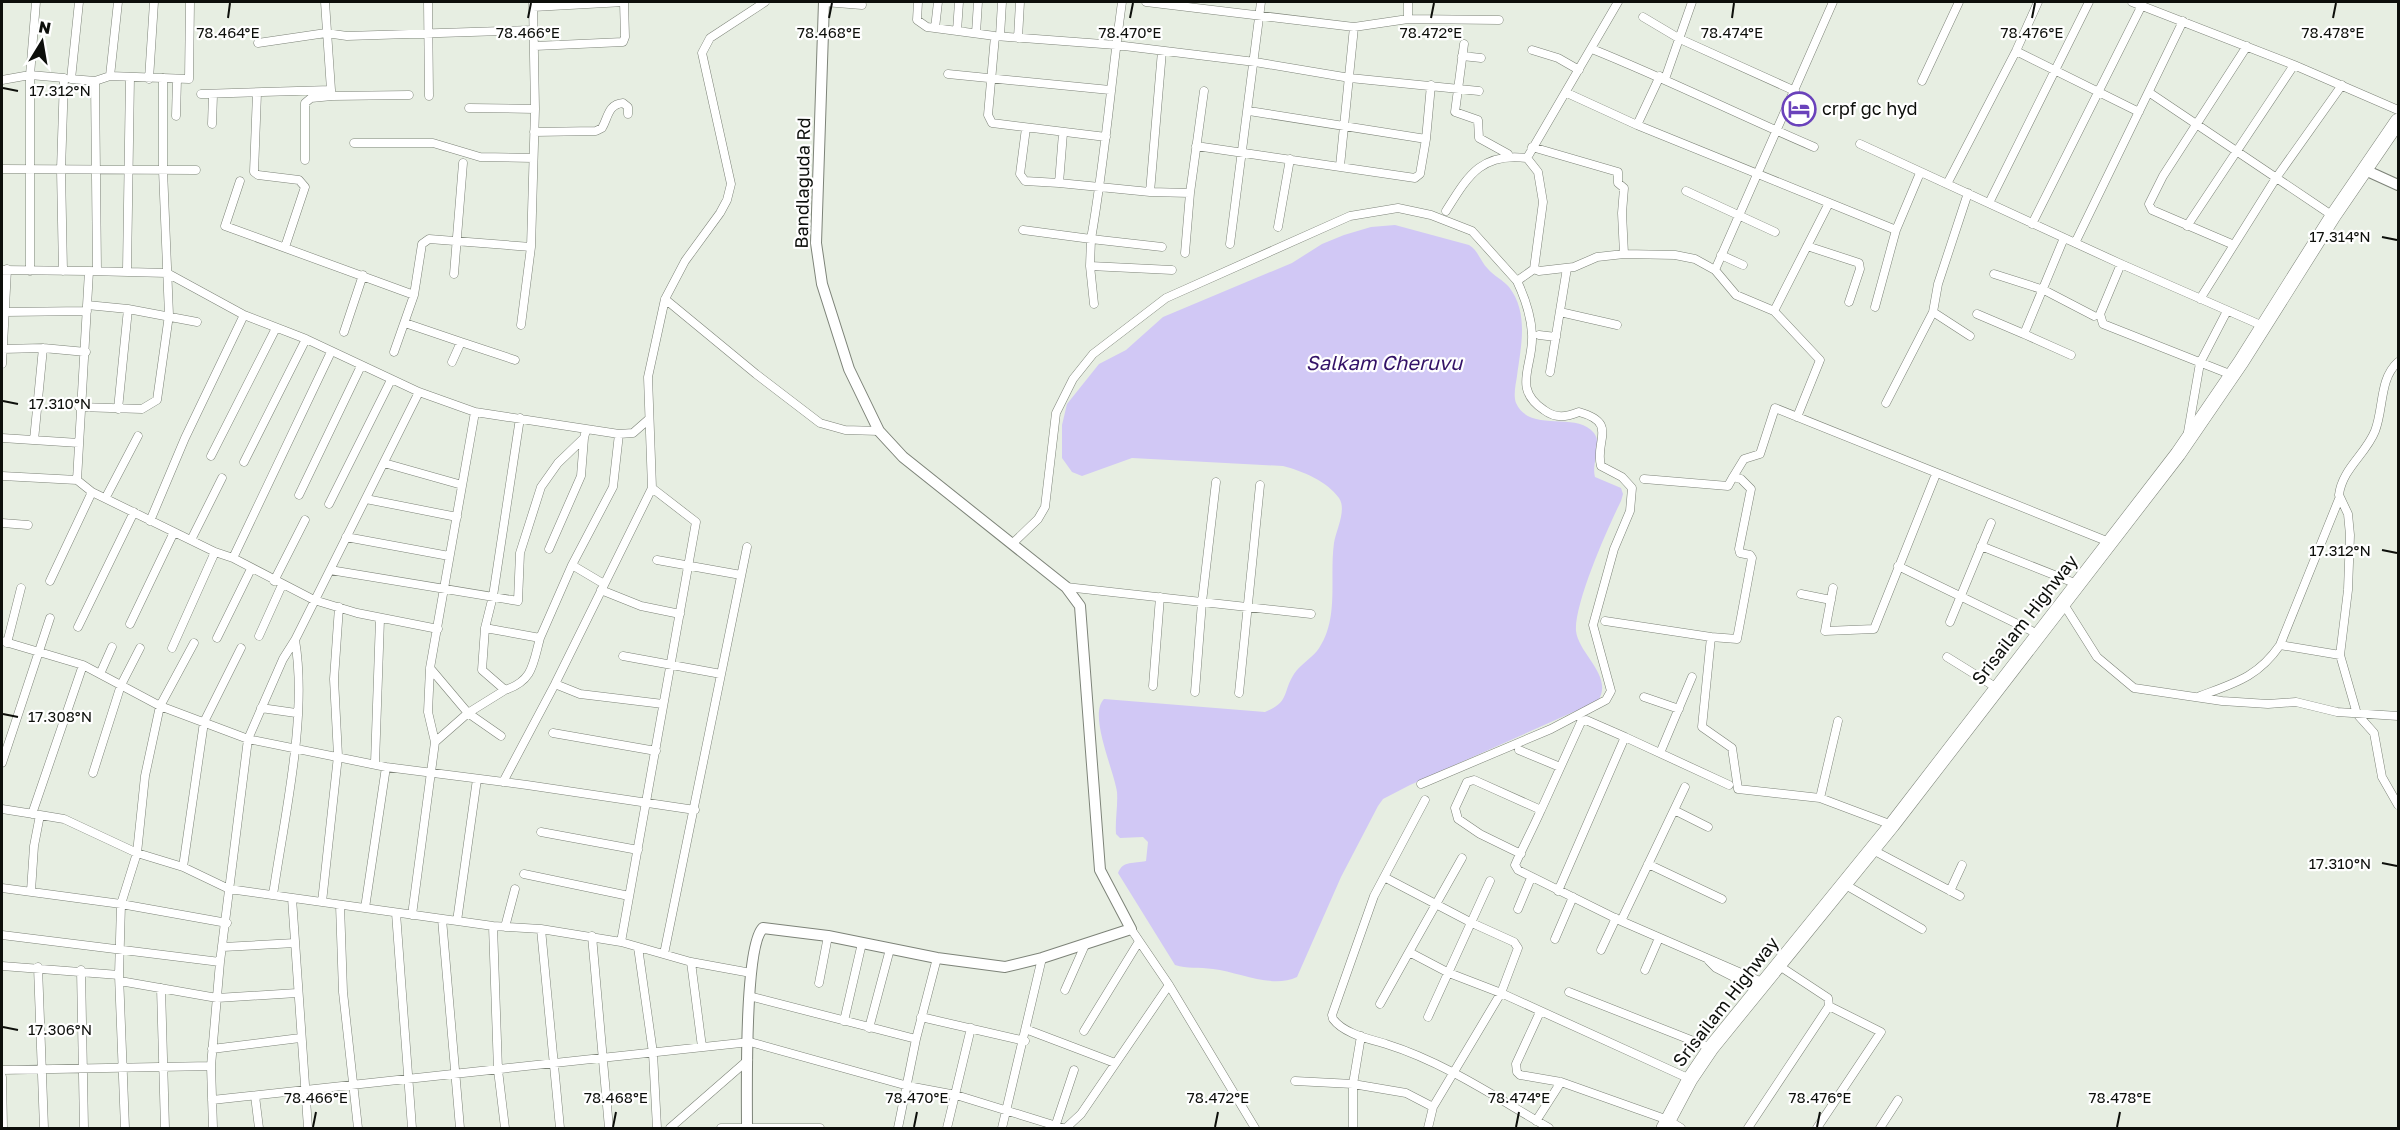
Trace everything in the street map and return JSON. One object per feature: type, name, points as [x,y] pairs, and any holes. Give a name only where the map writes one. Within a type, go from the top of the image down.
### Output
[{"type":"highway","name":"Srisailam Highway","points":[[1671,1126],[1690,1079],[1711,1048],[1892,825],[2186,442],[2232,375],[2333,216],[2398,121]]},
{"type":"street","points":[[30,271],[30,75],[36,2]]},
{"type":"street","points":[[79,2],[71,80],[94,81],[110,76],[189,79],[190,2]]},
{"type":"street","points":[[110,76],[118,2]]},
{"type":"street","points":[[148,79],[154,2]]},
{"type":"street","points":[[325,2],[331,93]]},
{"type":"street","points":[[428,2],[429,96]]},
{"type":"street","points":[[521,324],[531,247],[535,109],[533,4],[624,2],[623,42],[535,46]]},
{"type":"street","points":[[503,782],[555,684],[652,488],[648,377],[665,300],[685,261],[720,213],[727,200],[731,184],[702,63],[704,46],[710,39],[765,2]]},
{"type":"street","points":[[824,2],[862,5]]},
{"type":"street","name":"Bandlaguda Rd","points":[[824,2],[816,243],[822,284],[849,369],[879,431],[903,457],[1066,587]]},
{"type":"street","points":[[918,2],[918,22],[936,28],[1018,38],[1116,45],[1255,62],[1350,78],[1479,91]]},
{"type":"street","points":[[936,28],[938,2]]},
{"type":"street","points":[[957,31],[959,2]]},
{"type":"street","points":[[976,33],[978,2]]},
{"type":"street","points":[[1002,2],[988,115],[992,123],[1106,137]]},
{"type":"street","points":[[1018,38],[1020,2]]},
{"type":"street","points":[[1095,304],[1090,266],[1091,239],[1100,188],[1122,2]]},
{"type":"street","points":[[1146,2],[1354,27],[1408,19],[1499,20]]},
{"type":"street","points":[[1230,244],[1241,153],[1249,111],[1261,2]]},
{"type":"street","points":[[1408,2],[1408,19]]},
{"type":"street","points":[[1527,158],[1618,2]]},
{"type":"street","points":[[1637,125],[1663,78],[1680,39],[1692,2]]},
{"type":"street","points":[[1715,270],[1755,173],[1795,91],[1833,2]]},
{"type":"street","points":[[1922,81],[1959,2]]},
{"type":"street","points":[[1947,184],[2016,51],[2038,2]]},
{"type":"street","points":[[1989,202],[2089,2]]},
{"type":"street","points":[[2132,2],[2294,65],[2398,110]]},
{"type":"street","points":[[2032,224],[2142,5]]},
{"type":"street","points":[[1643,17],[1680,39],[1795,91]]},
{"type":"street","points":[[2074,243],[2150,93],[2183,21]]},
{"type":"street","points":[[1340,166],[1354,27]]},
{"type":"street","points":[[258,43],[326,33],[347,36],[534,30]]},
{"type":"street","points":[[1464,44],[1455,112],[1478,120],[1479,138],[1513,156]]},
{"type":"street","points":[[2234,245],[2152,210],[2149,204],[2194,124],[2247,46]]},
{"type":"street","points":[[1592,49],[1663,78],[1684,91],[1814,147]]},
{"type":"street","points":[[1532,50],[1557,58],[1579,70]]},
{"type":"street","points":[[1150,192],[1162,51]]},
{"type":"street","points":[[2016,51],[2139,112]]},
{"type":"street","points":[[1462,56],[1481,58]]},
{"type":"street","points":[[2187,226],[2294,65]]},
{"type":"street","points":[[948,74],[1110,90]]},
{"type":"street","points":[[2,80],[30,75],[64,78],[61,170],[63,272]]},
{"type":"street","points":[[127,270],[130,77]]},
{"type":"street","points":[[79,407],[142,409],[157,400],[169,315],[163,170],[163,78]]},
{"type":"street","points":[[176,116],[177,79]]},
{"type":"street","points":[[76,480],[79,407],[86,352],[87,308],[93,271],[98,170],[94,81]]},
{"type":"street","points":[[1196,146],[1417,177],[1426,138],[1431,85]]},
{"type":"street","points":[[2200,299],[2276,178],[2342,85]]},
{"type":"street","points":[[1185,253],[1190,193],[1204,91]]},
{"type":"street","points":[[257,93],[254,172],[258,175],[299,180],[305,187],[285,247]]},
{"type":"street","points":[[305,160],[305,103],[311,98],[331,93]]},
{"type":"street","points":[[1567,93],[1637,125],[1896,230]]},
{"type":"street","points":[[2150,93],[2333,216]]},
{"type":"street","points":[[201,94],[409,95]]},
{"type":"street","points":[[212,124],[213,95]]},
{"type":"street","points":[[534,132],[596,131],[602,128],[610,109],[617,103],[628,107],[628,114]]},
{"type":"street","points":[[469,108],[535,109]]},
{"type":"street","points":[[1249,111],[1426,138]]},
{"type":"street","points":[[1026,128],[1021,177],[1025,181],[1150,192],[1190,193]]},
{"type":"street","points":[[1059,183],[1063,133]]},
{"type":"street","points":[[354,143],[433,143],[480,157],[533,158]]},
{"type":"street","points":[[1860,144],[2074,243],[2263,326]]},
{"type":"street","points":[[1532,147],[1618,172],[1618,183],[1624,188],[1622,213],[1624,254]]},
{"type":"street","points":[[1446,211],[1459,190],[1484,164],[1494,158],[1513,156],[1527,158],[1538,171],[1543,202],[1534,269],[1517,281]]},
{"type":"street","points":[[1278,227],[1290,159]]},
{"type":"street","points":[[453,274],[463,163]]},
{"type":"street","points":[[2,169],[196,170]]},
{"type":"street","points":[[2365,170],[2398,185]]},
{"type":"street","points":[[1875,307],[1896,230],[1920,172]]},
{"type":"street","points":[[240,182],[225,226],[414,295]]},
{"type":"street","points":[[1686,191],[1775,232]]},
{"type":"street","points":[[1886,403],[1933,312],[1938,284],[1968,193]]},
{"type":"street","points":[[1774,311],[1829,203]]},
{"type":"street","points":[[1012,544],[1038,519],[1045,507],[1056,412],[1072,380],[1093,354],[1167,298],[1350,216],[1398,208],[1431,214],[1472,231],[1517,281],[1525,297],[1532,337],[1526,385],[1529,399],[1550,415],[1567,416],[1579,412],[1600,422],[1604,429],[1601,466],[1622,477],[1632,488],[1630,511],[1614,549],[1593,625],[1611,691],[1606,700],[1551,729],[1421,784]]},
{"type":"street","points":[[1023,230],[1162,247]]},
{"type":"street","points":[[2024,334],[2064,238]]},
{"type":"street","points":[[394,352],[414,295],[422,244],[429,239],[531,247]]},
{"type":"street","points":[[1807,246],[1859,263],[1860,269],[1849,303]]},
{"type":"street","points":[[1534,269],[1539,271],[1567,268],[1597,257],[1624,254],[1686,255],[1715,270],[1736,295],[1774,311],[1820,360],[1797,417]]},
{"type":"street","points":[[1721,255],[1743,265]]},
{"type":"street","points":[[2121,264],[2100,314],[2103,324],[2232,375]]},
{"type":"street","points":[[1090,266],[1172,270]]},
{"type":"street","points":[[1550,372],[1567,268]]},
{"type":"street","points":[[2,364],[4,270],[63,272],[127,270],[168,273],[244,315],[306,339],[419,392],[476,412],[520,418],[585,434],[633,433],[649,418]]},
{"type":"street","points":[[1994,274],[2044,290],[2094,316]]},
{"type":"street","points":[[344,333],[363,275]]},
{"type":"street","points":[[665,300],[820,423],[845,430],[879,431]]},
{"type":"street","points":[[4,312],[87,308],[128,309],[197,322]]},
{"type":"street","points":[[118,409],[128,309]]},
{"type":"street","points":[[2186,442],[2200,363],[2227,311]]},
{"type":"street","points":[[1560,312],[1617,326]]},
{"type":"street","points":[[1933,312],[1970,336]]},
{"type":"street","points":[[1977,314],[2071,355]]},
{"type":"street","points":[[150,521],[185,438],[244,315]]},
{"type":"street","points":[[405,323],[515,360]]},
{"type":"street","points":[[211,456],[276,328]]},
{"type":"street","points":[[1539,335],[1556,337]]},
{"type":"street","points":[[244,462],[306,339]]},
{"type":"street","points":[[452,362],[461,342]]},
{"type":"street","points":[[2,350],[43,348],[86,352]]},
{"type":"street","points":[[34,440],[43,348]]},
{"type":"street","points":[[233,558],[331,352]]},
{"type":"street","points":[[2198,697],[2248,678],[2269,661],[2280,645],[2339,499],[2340,487],[2375,432],[2383,391],[2391,369],[2398,362]]},
{"type":"street","points":[[299,495],[362,366]]},
{"type":"street","points":[[329,504],[391,380]]},
{"type":"street","points":[[213,1128],[211,1066],[220,962],[227,922],[248,739],[282,659],[295,640],[419,392]]},
{"type":"street","points":[[1644,478],[1728,486],[1744,459],[1760,454],[1775,408],[2109,542]]},
{"type":"street","points":[[412,915],[435,742],[428,712],[430,668],[476,412]]},
{"type":"street","points":[[505,690],[486,675],[480,666],[520,418]]},
{"type":"street","points":[[549,549],[581,476],[585,434]]},
{"type":"street","points":[[330,570],[518,601],[520,553],[541,487],[558,463],[585,434]]},
{"type":"street","points":[[435,742],[468,713],[526,679],[532,670],[540,638],[572,565],[613,487],[619,434]]},
{"type":"street","points":[[106,497],[138,436]]},
{"type":"street","points":[[2,438],[79,443]]},
{"type":"street","points":[[384,462],[462,485]]},
{"type":"street","points":[[1833,588],[1825,628],[1827,632],[1873,630],[1936,474]]},
{"type":"street","points":[[2,476],[76,480],[92,492],[215,552],[233,558],[314,600],[380,618],[438,629]]},
{"type":"street","points":[[1605,621],[1737,639],[1752,558],[1739,551],[1751,489],[1741,478],[1733,477]]},
{"type":"street","points":[[191,540],[222,478]]},
{"type":"street","points":[[1195,692],[1202,602],[1216,482]]},
{"type":"street","points":[[1239,693],[1260,484]]},
{"type":"street","points":[[621,942],[696,522],[652,488]]},
{"type":"street","points":[[50,581],[92,492]]},
{"type":"street","points":[[366,499],[457,517]]},
{"type":"street","points":[[2339,499],[2348,514],[2350,535],[2348,590],[2340,655],[2357,714],[2374,733],[2382,777],[2398,805]]},
{"type":"street","points":[[78,627],[134,512]]},
{"type":"street","points":[[259,636],[278,583],[305,520]]},
{"type":"street","points":[[2,523],[28,525]]},
{"type":"street","points":[[1950,622],[1991,523]]},
{"type":"street","points":[[130,624],[174,532]]},
{"type":"street","points":[[346,537],[449,556]]},
{"type":"street","points":[[1981,546],[2077,584]]},
{"type":"street","points":[[664,954],[747,547]]},
{"type":"street","points":[[172,648],[215,552]]},
{"type":"street","points":[[657,560],[741,575]]},
{"type":"street","points":[[572,565],[602,587],[641,606],[680,614]]},
{"type":"street","points":[[1898,566],[2038,634]]},
{"type":"street","points":[[217,638],[251,568]]},
{"type":"street","points":[[1066,587],[1311,614]]},
{"type":"street","points":[[1066,587],[1080,606],[1082,621],[1100,870],[1138,943],[1169,985],[1255,1128]]},
{"type":"street","points":[[21,588],[4,642],[83,665],[160,706],[248,739],[386,767],[695,810]]},
{"type":"street","points":[[1801,594],[1831,600]]},
{"type":"street","points":[[1153,686],[1160,597]]},
{"type":"street","points":[[2062,603],[2097,657],[2134,688],[2268,704],[2296,702],[2357,714],[2398,716]]},
{"type":"street","points":[[322,902],[338,756],[334,679],[339,607]]},
{"type":"street","points":[[2,763],[50,618]]},
{"type":"street","points":[[375,763],[380,618]]},
{"type":"street","points":[[485,628],[540,638]]},
{"type":"street","points":[[1711,637],[1702,727],[1732,748],[1738,789],[1820,798],[1892,825]]},
{"type":"street","points":[[273,895],[294,748],[298,667],[295,640]]},
{"type":"street","points":[[125,1128],[119,951],[121,904],[137,852],[146,776],[160,706],[194,643]]},
{"type":"street","points":[[2280,645],[2340,655]]},
{"type":"street","points":[[100,674],[112,647]]},
{"type":"street","points":[[93,773],[121,684],[140,648]]},
{"type":"street","points":[[183,867],[204,722],[241,648]]},
{"type":"street","points":[[622,656],[721,674]]},
{"type":"street","points":[[1947,657],[1997,688]]},
{"type":"street","points":[[32,814],[83,665]]},
{"type":"street","points":[[430,668],[468,713],[501,736]]},
{"type":"street","points":[[1660,753],[1692,676]]},
{"type":"street","points":[[555,684],[580,694],[663,704]]},
{"type":"street","points":[[1644,697],[1679,709]]},
{"type":"street","points":[[261,708],[296,713]]},
{"type":"street","points":[[1729,784],[1586,720],[1581,722],[1516,868],[1531,878],[1618,920],[1708,960],[1720,962],[1762,986]]},
{"type":"street","points":[[1820,798],[1838,721]]},
{"type":"street","points":[[553,733],[656,751]]},
{"type":"street","points":[[1558,891],[1625,737]]},
{"type":"street","points":[[1519,750],[1560,767]]},
{"type":"street","points":[[365,908],[386,767]]},
{"type":"street","points":[[456,921],[477,779]]},
{"type":"street","points":[[1521,854],[1480,834],[1458,819],[1455,808],[1463,788],[1467,782],[1474,780],[1541,810]]},
{"type":"street","points":[[1601,950],[1648,864],[1685,787]]},
{"type":"street","points":[[1425,800],[1374,896],[1332,1015],[1336,1023],[1361,1036],[1397,1047],[1453,1073],[1549,1128]]},
{"type":"street","points":[[2,809],[64,819],[137,852],[183,867],[229,889],[493,926],[541,929],[592,936],[638,946],[691,962],[751,973]]},
{"type":"street","points":[[1674,810],[1708,827]]},
{"type":"street","points":[[31,891],[34,846],[40,815]]},
{"type":"street","points":[[541,832],[638,850]]},
{"type":"street","points":[[1871,849],[1960,896]]},
{"type":"street","points":[[1380,1004],[1462,858]]},
{"type":"street","points":[[1648,864],[1722,899]]},
{"type":"street","points":[[1950,891],[1962,865]]},
{"type":"street","points":[[524,874],[629,896]]},
{"type":"street","points":[[1384,877],[1517,945],[1519,952],[1501,993],[1433,1107],[1428,1128]]},
{"type":"street","points":[[1518,909],[1531,878]]},
{"type":"street","points":[[1428,1017],[1490,881]]},
{"type":"street","points":[[1844,884],[1922,929]]},
{"type":"street","points":[[2,888],[121,904],[227,922]]},
{"type":"street","points":[[505,927],[514,889]]},
{"type":"street","points":[[1555,939],[1574,897]]},
{"type":"street","points":[[292,898],[308,1128]]},
{"type":"street","points":[[340,905],[343,992],[358,1128]]},
{"type":"street","points":[[396,913],[412,1128]]},
{"type":"street","points":[[442,919],[460,1128]]},
{"type":"street","points":[[493,926],[498,1070],[505,1128]]},
{"type":"street","points":[[747,1128],[749,996],[756,940],[763,928],[828,936],[937,958],[1005,967],[1042,958],[1131,929]]},
{"type":"street","points":[[541,929],[560,1128]]},
{"type":"street","points":[[2,935],[220,962]]},
{"type":"street","points":[[592,936],[609,1128]]},
{"type":"street","points":[[819,983],[828,936]]},
{"type":"street","points":[[1645,970],[1659,938]]},
{"type":"street","points":[[223,946],[295,943]]},
{"type":"street","points":[[844,1021],[862,943]]},
{"type":"street","points":[[1084,1031],[1138,943]]},
{"type":"street","points":[[1065,990],[1085,945]]},
{"type":"street","points":[[638,946],[653,1053],[657,1128]]},
{"type":"street","points":[[869,1028],[890,949]]},
{"type":"street","points":[[1409,952],[1449,974],[1501,993],[1690,1079]]},
{"type":"street","points":[[898,1128],[921,1017],[937,958]]},
{"type":"street","points":[[1002,1128],[1028,1030],[1042,958]]},
{"type":"street","points":[[691,962],[702,1047]]},
{"type":"street","points":[[1748,1128],[1829,1006],[1828,998],[1778,965]]},
{"type":"street","points":[[2,966],[81,970],[217,998],[297,993]]},
{"type":"street","points":[[38,967],[44,1128]]},
{"type":"street","points":[[81,970],[84,1128]]},
{"type":"street","points":[[212,1101],[750,1042],[908,1086],[956,1095],[1062,1128],[1074,1124],[1169,985]]},
{"type":"street","points":[[161,988],[165,1128]]},
{"type":"street","points":[[1569,992],[1711,1048]]},
{"type":"street","points":[[749,996],[916,1039]]},
{"type":"street","points":[[1817,1128],[1881,1032],[1829,1006]]},
{"type":"street","points":[[1540,1012],[1518,1060],[1516,1072],[1525,1077],[1561,1082],[1671,1126]]},
{"type":"street","points":[[921,1017],[1025,1041]]},
{"type":"street","points":[[947,1128],[971,1028]]},
{"type":"street","points":[[1028,1030],[1114,1063]]},
{"type":"street","points":[[1353,1128],[1353,1084],[1361,1036]]},
{"type":"street","points":[[213,1049],[300,1038]]},
{"type":"street","points":[[670,1128],[748,1060]]},
{"type":"street","points":[[2,1070],[211,1066]]},
{"type":"street","points":[[1062,1128],[1074,1070]]},
{"type":"street","points":[[2,1077],[3,1128]]},
{"type":"street","points":[[1295,1081],[1353,1084],[1406,1093],[1433,1107]]},
{"type":"street","points":[[1536,1121],[1561,1082]]},
{"type":"street","points":[[255,1096],[259,1128]]},
{"type":"street","points":[[1880,1128],[1898,1100]]},
{"type":"street","points":[[670,1128],[682,1128]]},
{"type":"street","points":[[721,1128],[820,1128]]},
{"type":"water","name":"Salkam Cheruvu","points":[[1395,225],[1469,245],[1488,269],[1509,287],[1519,308],[1522,330],[1515,393],[1516,403],[1532,418],[1586,426],[1594,433],[1597,443],[1595,477],[1621,488],[1623,494],[1621,501],[1593,566],[1577,619],[1578,640],[1599,674],[1602,692],[1598,701],[1383,799],[1341,877],[1297,977],[1266,981],[1208,968],[1175,965],[1118,873],[1126,864],[1146,861],[1148,842],[1143,837],[1120,838],[1116,834],[1117,792],[1100,730],[1100,707],[1104,699],[1265,712],[1278,705],[1294,674],[1317,651],[1329,626],[1334,543],[1342,508],[1339,498],[1321,482],[1283,466],[1132,458],[1082,476],[1072,472],[1062,458],[1062,425],[1067,404],[1099,364],[1126,350],[1163,317],[1292,263],[1322,244],[1344,235],[1371,227]]},
{"type":"place","name":"crpf gc hyd","points":[[1799,109]]}]
